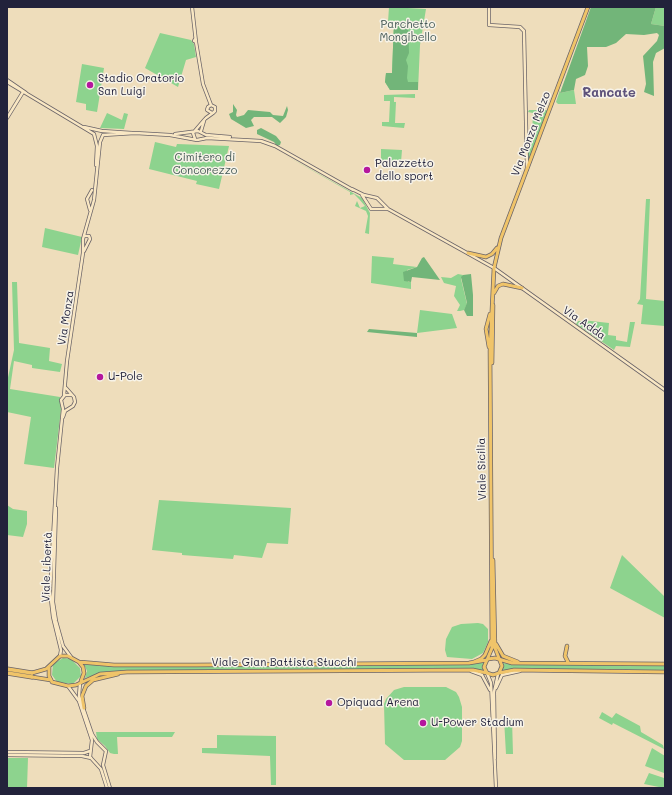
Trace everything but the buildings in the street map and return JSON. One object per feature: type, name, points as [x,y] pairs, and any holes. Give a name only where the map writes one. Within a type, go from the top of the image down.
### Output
[{"type":"highway","points":[[7,669],[32,675]]},
{"type":"highway","points":[[7,673],[32,675]]},
{"type":"main road","points":[[192,7],[203,85],[211,105],[216,109],[212,114],[205,118],[194,132],[193,136],[195,140]]},
{"type":"main road","points":[[489,7],[489,25],[520,27],[524,31],[527,169]]},
{"type":"main road","name":"Via Monza Melzo","points":[[494,268],[498,246],[588,7]]},
{"type":"main road","points":[[7,81],[23,92],[27,93]]},
{"type":"main road","points":[[7,81],[94,134],[96,138],[97,160],[92,191],[86,199],[90,212]]},
{"type":"main road","points":[[7,118],[23,92]]},
{"type":"main road","points":[[199,140],[202,137],[201,133],[208,107],[211,105]]},
{"type":"main road","points":[[208,111],[212,114]]},
{"type":"main road","points":[[81,126],[103,133],[170,135],[195,140],[207,138],[239,138]]},
{"type":"main road","points":[[94,134],[97,130]]},
{"type":"main road","points":[[170,135],[194,132],[269,143],[364,196],[370,209],[388,209]]},
{"type":"main road","points":[[88,225],[89,236],[84,236],[88,225],[93,200],[101,138],[103,133]]},
{"type":"main road","points":[[96,138],[101,138]]},
{"type":"main road","points":[[352,189],[377,198],[380,203],[377,209]]},
{"type":"main road","points":[[89,196],[93,200]]},
{"type":"main road","points":[[368,204],[372,197]]},
{"type":"main road","points":[[88,202],[93,200]]},
{"type":"main road","name":"Via Adda","points":[[380,203],[388,209],[494,268],[665,390]]},
{"type":"main road","name":"Via Monza","points":[[64,396],[84,236]]},
{"type":"main road","name":"Via Monza","points":[[83,253],[90,240],[89,236]]},
{"type":"main road","points":[[83,241],[88,242]]},
{"type":"main road","points":[[468,253],[486,257],[492,254],[498,246]]},
{"type":"main road","name":"Viale Sicilia","points":[[491,377],[494,268]]},
{"type":"main road","points":[[493,295],[502,284],[522,288]]},
{"type":"main road","name":"Viale Sicilia","points":[[493,302],[490,326],[493,332],[490,351],[493,560],[495,652],[499,660]]},
{"type":"main road","points":[[490,351],[486,330],[491,312]]},
{"type":"main road","points":[[486,330],[490,326],[493,332]]},
{"type":"main road","points":[[486,330],[493,332]]},
{"type":"main road","points":[[60,425],[64,414],[75,402],[65,384]]},
{"type":"main road","points":[[56,499],[62,405],[61,400],[64,396],[71,395]]},
{"type":"main road","points":[[62,405],[69,408]]},
{"type":"main road","name":"Viale Libertà","points":[[56,499],[50,599],[61,648],[60,656]]},
{"type":"main road","name":"Viale Libertà","points":[[56,499],[52,602],[63,646],[71,657]]},
{"type":"main road","name":"Viale Sicilia","points":[[488,660],[492,648],[493,560]]},
{"type":"main road","points":[[495,629],[497,647],[501,654],[510,660],[526,663]]},
{"type":"main road","points":[[469,663],[483,658],[487,652],[492,636]]},
{"type":"main road","points":[[568,646],[565,656],[568,662]]},
{"type":"main road","points":[[32,675],[49,667],[54,660],[60,656]]},
{"type":"main road","name":"Viale Gian Battista Stucchi","points":[[60,656],[71,657],[79,662],[116,665],[190,666],[469,663],[494,658],[509,663],[568,662],[665,664]]},
{"type":"main road","points":[[488,660],[484,666],[490,680],[493,700],[496,788]]},
{"type":"main road","points":[[493,700],[498,673],[502,668],[499,660]]},
{"type":"main road","points":[[79,662],[84,674],[80,682],[79,693],[94,738],[103,747],[106,753],[103,766],[109,788]]},
{"type":"main road","points":[[49,667],[48,673],[51,680]]},
{"type":"main road","points":[[468,670],[484,677],[489,686],[493,700]]},
{"type":"main road","name":"Viale Gian Battista Stucchi","points":[[68,686],[100,674],[127,672],[468,670],[494,675],[511,670],[646,670],[665,672]]},
{"type":"main road","points":[[493,700],[497,683],[502,675],[527,671]]},
{"type":"main road","points":[[84,708],[82,693],[89,683],[101,678],[127,672]]},
{"type":"main road","points":[[32,675],[68,686],[78,700],[92,739],[92,759],[101,769],[109,788]]},
{"type":"main road","points":[[7,754],[84,753],[97,745],[103,747]]},
{"type":"main road","points":[[7,754],[83,756],[99,762],[104,759]]},
{"type":"green space","name":"Parchetto Mongibello","points":[[389,7],[426,9],[420,45],[418,90],[390,90],[385,82],[386,73],[392,73],[394,22],[388,22]]},
{"type":"green space","points":[[591,7],[656,7],[651,24],[665,26],[665,48],[656,53],[653,62],[654,96],[644,92],[646,84],[643,56],[657,41],[659,35],[657,33],[644,35],[626,34],[616,43],[606,47],[587,47],[588,66],[585,75],[576,79],[574,90],[560,93]]},
{"type":"green space","points":[[656,7],[665,7],[665,26],[651,24]]},
{"type":"green space","points":[[394,22],[408,22],[409,53],[406,60],[408,66],[407,78],[408,82],[418,82],[418,90],[390,90],[385,82],[386,73],[392,73]]},
{"type":"green space","points":[[160,33],[191,40],[194,44],[196,57],[186,60],[178,87],[145,68]]},
{"type":"green space","name":"Stadio Oratorio San Luigi","points":[[82,64],[104,68],[97,112],[86,110],[86,104],[76,102]]},
{"type":"green space","points":[[560,90],[560,93],[574,90],[576,104],[558,104],[556,102]]},
{"type":"green space","points":[[415,94],[415,98],[394,97],[394,102],[396,102],[395,123],[405,123],[404,128],[382,126],[382,122],[389,122],[390,101],[384,101],[384,95]]},
{"type":"green space","points":[[233,104],[237,110],[237,117],[244,115],[248,110],[270,112],[273,115],[283,116],[287,106],[288,110],[286,117],[280,123],[272,117],[254,117],[251,120],[254,126],[246,128],[231,119],[229,114],[233,112]]},
{"type":"green space","points":[[529,110],[548,111],[529,162],[527,161],[527,134],[532,134],[533,113],[528,112]]},
{"type":"green space","points":[[107,113],[122,120],[124,113],[128,114],[124,129],[100,128]]},
{"type":"green space","points":[[261,128],[276,136],[281,142],[280,145],[277,146],[274,142],[257,134],[257,130]]},
{"type":"green space","name":"Cimitero di Concorezzo","points":[[155,142],[176,147],[177,144],[229,146],[219,189],[196,184],[197,181],[149,169]]},
{"type":"green space","points":[[381,149],[402,150],[401,162],[381,162]]},
{"type":"green space","points":[[285,155],[362,198],[370,213],[369,234],[365,233],[368,216],[366,211],[355,206],[357,201],[360,208],[365,206],[354,194],[350,195],[350,192]]},
{"type":"green space","points":[[646,199],[650,199],[646,299],[665,301],[665,326],[641,324],[643,305],[637,304],[640,299]]},
{"type":"green space","points":[[45,228],[82,237],[78,255],[42,247]]},
{"type":"green space","points":[[372,256],[394,258],[393,264],[417,267],[407,270],[408,282],[411,282],[411,289],[371,283]]},
{"type":"green space","points":[[424,257],[440,280],[412,277],[411,282],[404,281],[403,272],[417,267]]},
{"type":"green space","points":[[458,274],[463,275],[461,279],[467,304],[464,310],[460,311],[457,311],[460,305],[454,296],[456,286],[444,283],[441,277],[451,278]]},
{"type":"green space","points":[[471,274],[473,316],[467,316],[464,310],[467,303],[461,277],[463,275]]},
{"type":"green space","points":[[12,282],[17,282],[19,343],[50,348],[49,361],[62,364],[60,372],[32,368],[32,365],[14,361],[10,389],[60,397],[61,410],[54,468],[24,464],[31,417],[7,412],[7,382],[14,350]]},
{"type":"green space","points":[[420,310],[452,314],[457,328],[417,333]]},
{"type":"green space","points":[[582,320],[609,323],[608,335],[616,336],[616,340],[627,342],[630,322],[635,322],[630,347],[616,346],[614,350],[576,324],[578,321]]},
{"type":"green space","points":[[369,329],[417,333],[417,337],[367,332]]},
{"type":"green space","points":[[159,500],[291,508],[288,544],[267,543],[262,558],[234,555],[233,559],[182,555],[182,553],[152,550]]},
{"type":"green space","points":[[7,505],[13,509],[27,511],[27,524],[23,537],[7,535]]},
{"type":"green space","points":[[622,555],[665,597],[665,618],[610,588]]},
{"type":"green space","points":[[461,624],[483,624],[488,629],[488,642],[483,653],[472,659],[447,657],[445,650],[446,639],[452,627]]},
{"type":"green space","points":[[63,658],[71,659],[80,668],[81,676],[73,684],[57,682],[52,675],[53,664]]},
{"type":"green space","points":[[484,663],[483,670],[121,671],[104,672],[85,678],[87,671],[84,664],[121,667],[306,667]]},
{"type":"green space","points":[[502,663],[665,665],[665,670],[512,669],[502,671]]},
{"type":"green space","name":"U-Power Stadium","points":[[404,687],[446,687],[456,692],[459,697],[462,707],[462,741],[460,747],[445,760],[404,760],[385,744],[384,704],[386,699],[394,690]]},
{"type":"green space","points":[[602,712],[612,718],[616,713],[640,726],[641,732],[663,745],[664,749],[613,723],[612,725],[599,718]]},
{"type":"green space","points":[[504,719],[512,719],[513,754],[506,754]]},
{"type":"green space","points":[[96,732],[175,732],[172,737],[117,737],[118,754],[114,754],[110,753],[97,739]]},
{"type":"green space","points":[[217,735],[276,736],[276,785],[271,785],[270,756],[202,753],[202,748],[217,748]]},
{"type":"green space","points":[[652,748],[665,756],[664,773],[645,766]]},
{"type":"green space","points":[[7,758],[28,758],[27,788],[7,788]]},
{"type":"green space","points":[[649,773],[664,778],[664,788],[644,784]]},
{"type":"place","name":"Stadio Oratorio San Luigi","points":[[90,85]]},
{"type":"place","name":"Palazzetto dello sport","points":[[367,170]]},
{"type":"place","name":"U-Pole","points":[[100,377]]},
{"type":"place","name":"Opiquad Arena","points":[[329,703]]},
{"type":"place","name":"U-Power Stadium","points":[[423,723]]},
{"type":"district","name":"Rancate","points":[[609,93]]}]
